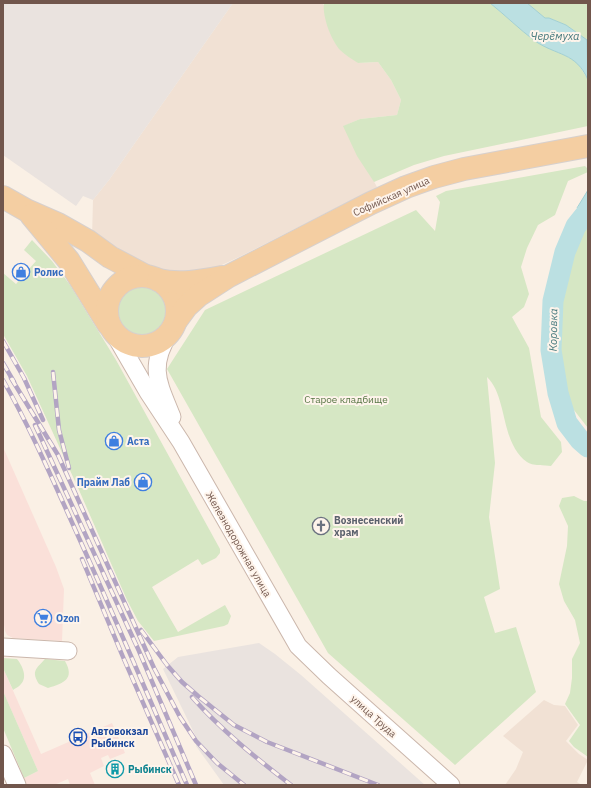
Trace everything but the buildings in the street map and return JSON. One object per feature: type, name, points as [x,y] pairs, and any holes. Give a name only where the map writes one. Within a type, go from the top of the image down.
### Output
[{"type":"main road","name":"Софийская улица","points":[[173,326],[187,306],[198,296],[229,276],[371,203],[413,184],[464,169],[583,147]]},
{"type":"main road","name":"Железнодорожная улица","points":[[3,197],[28,211],[58,224],[116,260],[152,278]]},
{"type":"main road","name":"Железнодорожная улица","points":[[28,211],[69,261],[112,329]]},
{"type":"main road","name":"Софийская улица","points":[[152,278],[172,283],[201,281],[229,276]]},
{"type":"main road","points":[[131,277],[152,278],[168,287],[174,297],[177,309],[173,326],[162,341],[158,343],[143,347],[128,344],[112,329],[106,314],[110,296],[115,288],[131,277]]},
{"type":"street","name":"Железнодорожная улица","points":[[173,326],[161,349],[157,366],[161,390],[181,442]]},
{"type":"street","name":"Железнодорожная улица","points":[[112,329],[148,392],[181,442],[292,638],[298,646]]},
{"type":"street","name":"улица Труда","points":[[298,646],[329,676],[451,785]]},
{"type":"street","points":[[9,648],[68,651]]},
{"type":"street","points":[[3,754],[17,785]]},
{"type":"shaded area","points":[[3,3],[233,3],[109,180],[93,200],[83,196],[76,206],[3,155]]},
{"type":"shaded area","points":[[233,3],[324,3],[323,4],[358,63],[378,62],[391,80],[401,100],[397,115],[360,119],[344,126],[377,187],[209,271],[160,273],[92,237],[93,200],[109,180]]},
{"type":"shaded area","points":[[3,447],[56,567],[64,589],[62,641],[13,638],[7,635],[5,631],[3,618]]},
{"type":"shaded area","points":[[259,643],[301,675],[425,785],[224,785],[196,746],[196,737],[163,669],[178,657]]},
{"type":"shaded area","points":[[3,668],[41,754],[112,723],[125,753],[110,759],[108,755],[101,758],[104,766],[90,773],[95,785],[70,785],[68,779],[54,785],[27,785],[24,778],[38,771],[3,691]]},
{"type":"shaded area","points":[[544,700],[554,705],[565,706],[578,725],[566,741],[579,754],[588,760],[577,782],[582,785],[505,785],[516,769],[523,752],[503,736]]},
{"type":"green space","points":[[324,3],[490,3],[535,41],[574,60],[579,65],[588,80],[588,126],[444,156],[414,165],[374,182],[357,156],[343,126],[360,119],[397,115],[401,100],[391,80],[378,62],[358,63],[340,50],[333,40],[328,28],[324,14]]},
{"type":"green space","points":[[527,3],[588,3],[588,41],[566,25],[549,18],[545,18]]},
{"type":"green space","name":"Старое кладбище","points":[[585,166],[588,169],[588,172],[568,181],[555,215],[538,225],[527,248],[521,267],[529,294],[524,307],[512,317],[529,348],[541,417],[561,442],[562,452],[551,466],[529,463],[518,454],[512,444],[494,386],[487,377],[495,463],[489,517],[500,589],[484,597],[495,633],[516,627],[536,692],[455,765],[328,653],[167,369],[205,310],[416,210],[435,231],[440,202],[436,196],[446,191]]},
{"type":"green space","points":[[588,223],[588,428],[570,405],[558,359],[558,326],[561,292],[576,239]]},
{"type":"green space","points":[[32,240],[52,261],[70,285],[116,360],[220,549],[220,553],[216,558],[202,565],[198,559],[152,587],[178,632],[225,605],[231,616],[228,624],[154,641],[138,621],[127,600],[27,376],[3,334],[3,273],[16,284],[36,261],[24,250]]},
{"type":"green space","points":[[137,285],[147,285],[156,289],[164,297],[168,306],[168,316],[164,325],[156,333],[147,337],[137,337],[128,333],[120,325],[116,316],[116,306],[120,297],[128,289]]},
{"type":"green space","points":[[574,496],[584,501],[588,501],[588,757],[574,747],[569,741],[580,725],[565,704],[570,693],[572,659],[580,643],[575,620],[564,601],[559,584],[567,546],[568,526],[559,506],[562,498]]},
{"type":"green space","points":[[3,658],[17,659],[24,671],[23,681],[13,690],[3,668]]},
{"type":"green space","points":[[45,659],[65,661],[69,672],[68,676],[63,682],[48,688],[39,684],[35,673],[39,665]]},
{"type":"green space","points":[[3,691],[38,771],[24,778],[3,728]]},
{"type":"water","name":"Черёмуха","points":[[490,3],[527,3],[545,18],[549,18],[566,25],[587,40],[588,80],[578,64],[572,59],[535,41]]},
{"type":"water","points":[[588,190],[588,211],[577,208]]},
{"type":"waterway","name":"Коровка","points":[[588,211],[576,226],[565,252],[553,301],[551,350],[558,393],[567,423],[580,440],[588,447]]},
{"type":"railway","points":[[3,341],[24,378],[43,420]]},
{"type":"railway","points":[[3,363],[14,382]]},
{"type":"railway","points":[[53,372],[59,430],[69,468]]},
{"type":"railway","points":[[11,378],[58,455],[154,668],[180,717],[196,741],[217,763],[244,785]]},
{"type":"railway","points":[[3,380],[24,419],[52,478],[187,785]]},
{"type":"railway","points":[[35,425],[139,651],[196,785]]},
{"type":"railway","points":[[82,559],[179,785]]},
{"type":"railway","points":[[141,630],[167,665],[182,682],[234,725],[267,742],[378,785]]},
{"type":"railway","points":[[192,697],[227,732],[291,785]]},
{"type":"place","name":"Ролис","points":[[21,272]]},
{"type":"place","name":"Аста","points":[[114,441]]},
{"type":"place","name":"Прайм Лаб","points":[[143,482]]},
{"type":"place","name":"Вознесенский храм","points":[[321,526]]},
{"type":"place","name":"Ozon","points":[[43,618]]},
{"type":"place","name":"Автовокзал Рыбинск","points":[[78,737]]},
{"type":"place","name":"Рыбинск","points":[[115,769]]}]
